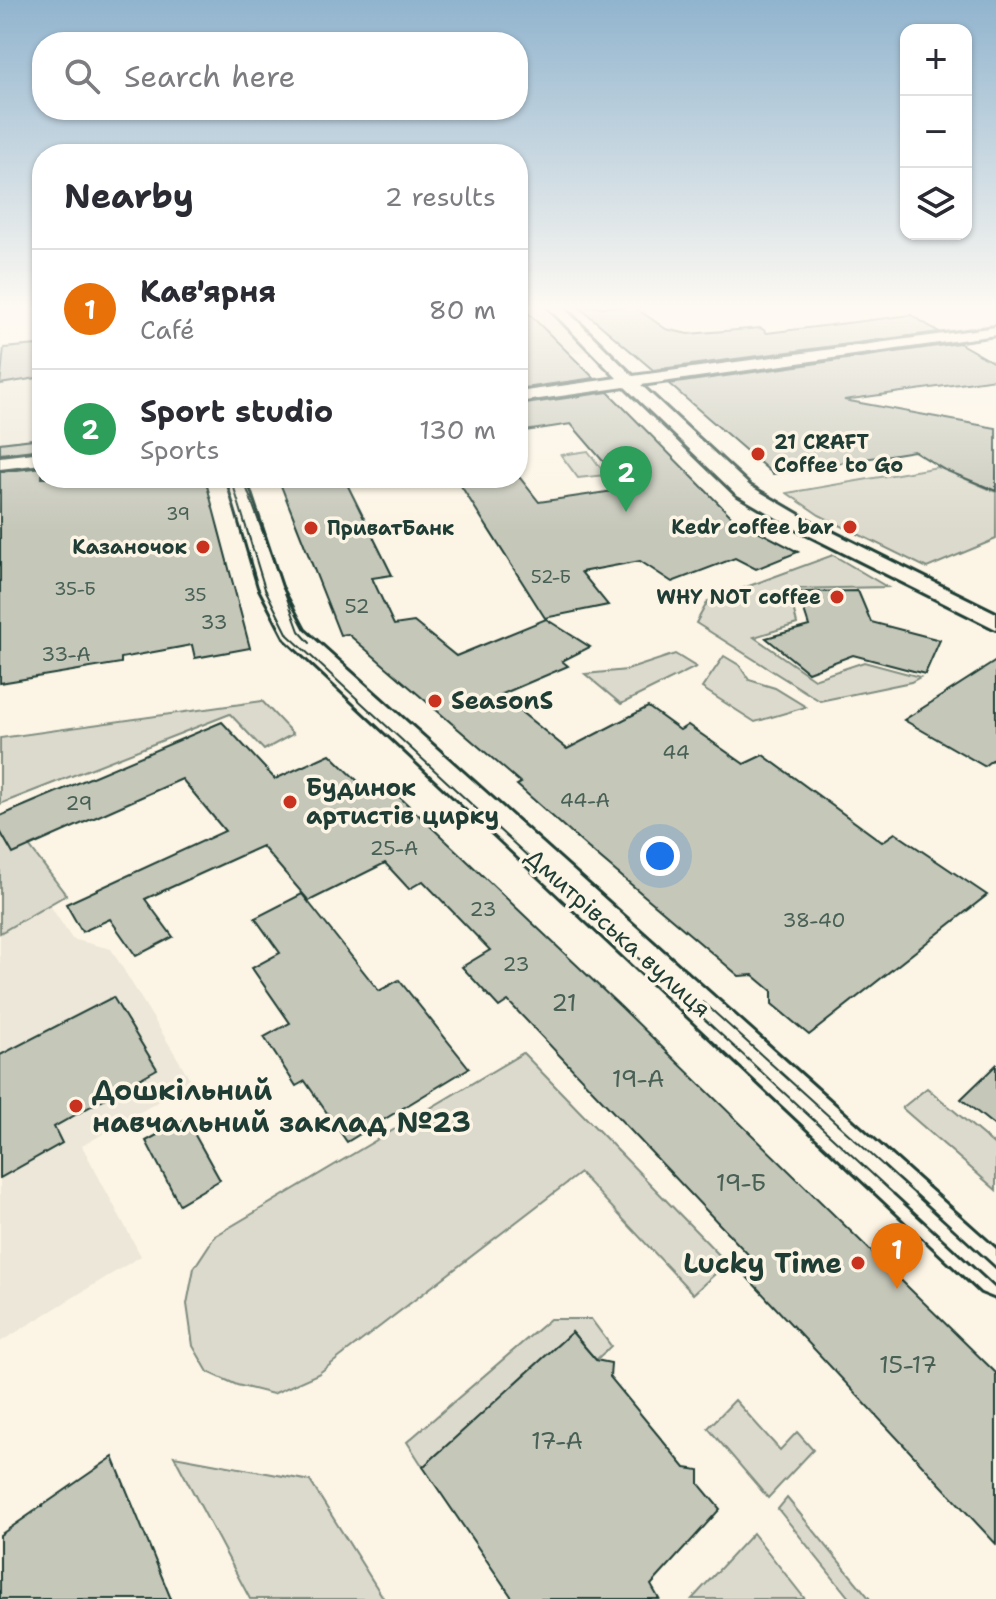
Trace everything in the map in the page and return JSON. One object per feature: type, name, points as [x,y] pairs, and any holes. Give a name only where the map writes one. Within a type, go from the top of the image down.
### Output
[{"type":"street","points":[[528,396],[631,382],[743,490],[801,524],[996,622]]},
{"type":"street","points":[[0,463],[32,459]]},
{"type":"street","name":"Дмитрівська вулиця","points":[[239,488],[270,587],[294,634],[996,1277]]},
{"type":"shaded area","points":[[0,382],[32,382],[32,453],[0,457]]},
{"type":"shaded area","points":[[588,451],[606,475],[578,478],[561,455]]},
{"type":"shaded area","points":[[938,467],[996,492],[996,539],[927,568],[819,515],[787,493]]},
{"type":"shaded area","points":[[833,555],[887,587],[789,589],[797,624],[754,637],[814,679],[864,662],[920,677],[911,682],[820,701],[696,623],[708,601]]},
{"type":"shaded area","points":[[675,654],[696,667],[621,704],[585,674],[627,670]]},
{"type":"shaded area","points":[[724,656],[739,665],[749,680],[775,688],[806,707],[755,722],[702,688]]},
{"type":"shaded area","points":[[262,701],[293,734],[264,750],[230,714],[0,804],[0,738]]},
{"type":"shaded area","points":[[0,831],[13,853],[29,846],[66,895],[0,933]]},
{"type":"shaded area","name":"Дошкільний навчальний заклад №23","points":[[38,887],[72,939],[111,949],[192,1082],[82,1146],[141,1256],[0,1342],[0,905]]},
{"type":"shaded area","points":[[523,1053],[727,1263],[693,1294],[580,1173],[318,1374],[273,1394],[237,1385],[208,1372],[193,1346],[187,1304],[194,1268],[215,1236]]},
{"type":"shaded area","points":[[927,1088],[996,1146],[996,1190],[902,1108]]},
{"type":"shaded area","points":[[550,1319],[591,1319],[611,1346],[596,1360],[572,1332],[423,1467],[407,1442]]},
{"type":"shaded area","points":[[735,1400],[780,1450],[797,1432],[813,1450],[768,1498],[708,1428]]},
{"type":"shaded area","points":[[174,1456],[310,1481],[384,1599],[250,1599]]},
{"type":"shaded area","points":[[787,1498],[870,1599],[850,1599],[778,1509]]},
{"type":"shaded area","points":[[753,1533],[805,1599],[692,1599]]},
{"type":"building","points":[[528,382],[569,382],[528,388]]},
{"type":"building","points":[[977,382],[844,400],[996,428],[996,491],[943,469],[914,451],[773,474],[669,384]]},
{"type":"building","points":[[608,392],[733,518],[798,552],[756,569],[735,558],[672,582],[640,561],[581,572],[608,605],[545,618],[462,488],[528,488],[539,502],[627,489],[571,424],[528,430],[528,404]]},
{"type":"building","points":[[32,439],[32,450],[0,454],[0,443]]},
{"type":"building","points":[[32,468],[32,488],[208,488],[250,648],[195,658],[192,645],[121,658],[121,663],[0,683],[0,472]]},
{"type":"building","points":[[282,488],[349,488],[392,575],[372,578],[394,625],[414,622],[456,656],[546,619],[590,647],[562,661],[568,666],[500,695],[567,749],[648,707],[680,730],[688,725],[744,764],[763,755],[882,842],[895,833],[987,895],[809,1035],[772,1004],[772,991],[753,975],[739,976],[588,848],[517,785],[521,783],[348,634],[340,635]]},
{"type":"building","points":[[858,591],[871,622],[940,640],[925,674],[853,655],[808,672],[766,638],[809,626],[798,592]]},
{"type":"building","points":[[996,661],[996,757],[984,766],[904,720]]},
{"type":"building","points":[[222,722],[275,779],[330,754],[371,794],[388,786],[620,1006],[996,1373],[996,1544],[747,1277],[759,1266],[508,1001],[499,1007],[462,967],[490,950],[423,881],[409,889],[385,863],[309,901],[262,846],[145,899],[173,937],[136,956],[110,919],[82,932],[66,904],[225,831],[182,779],[13,854],[0,831],[0,816]]},
{"type":"building","points":[[302,894],[379,991],[399,980],[469,1068],[347,1142],[305,1081],[296,1086],[264,1037],[290,1023],[252,968],[280,953],[255,918]]},
{"type":"building","points":[[113,997],[157,1069],[54,1127],[62,1143],[0,1178],[0,1055]]},
{"type":"building","points":[[996,1065],[996,1127],[961,1099]]},
{"type":"building","points":[[186,1119],[220,1180],[179,1204],[146,1141]]},
{"type":"building","points":[[572,1332],[596,1360],[611,1363],[610,1377],[685,1468],[699,1470],[699,1484],[720,1509],[651,1585],[659,1599],[513,1599],[423,1467]]},
{"type":"building","points":[[113,1457],[171,1599],[0,1599],[0,1535]]},
{"type":"tram line","points":[[234,488],[265,589],[288,635],[896,1196]]},
{"type":"tram line","points":[[247,488],[299,631],[310,643]]},
{"type":"tram line","points":[[703,1002],[917,1196]]},
{"type":"tram line","points":[[894,1194],[996,1288]]},
{"type":"tram line","points":[[915,1194],[996,1268]]},
{"type":"place","name":"21 CRAFT Coffee to Go","points":[[758,454]]},
{"type":"place","name":"Sport studio","points":[[626,512]]},
{"type":"place","name":"Kedr coffee bar","points":[[850,527]]},
{"type":"place","name":"ПриватБанк","points":[[311,528]]},
{"type":"place","name":"Казаночок","points":[[203,547]]},
{"type":"place","name":"WHY NOT coffee","points":[[837,597]]},
{"type":"place","name":"SeasonS","points":[[435,701]]},
{"type":"place","name":"Будинок артистів цирку","points":[[290,802]]},
{"type":"place","name":"Дошкільний навчальний заклад №23","points":[[76,1106]]},
{"type":"place","name":"Lucky Time","points":[[858,1263]]},
{"type":"place","name":"Кав'ярня","points":[[897,1289]]}]
